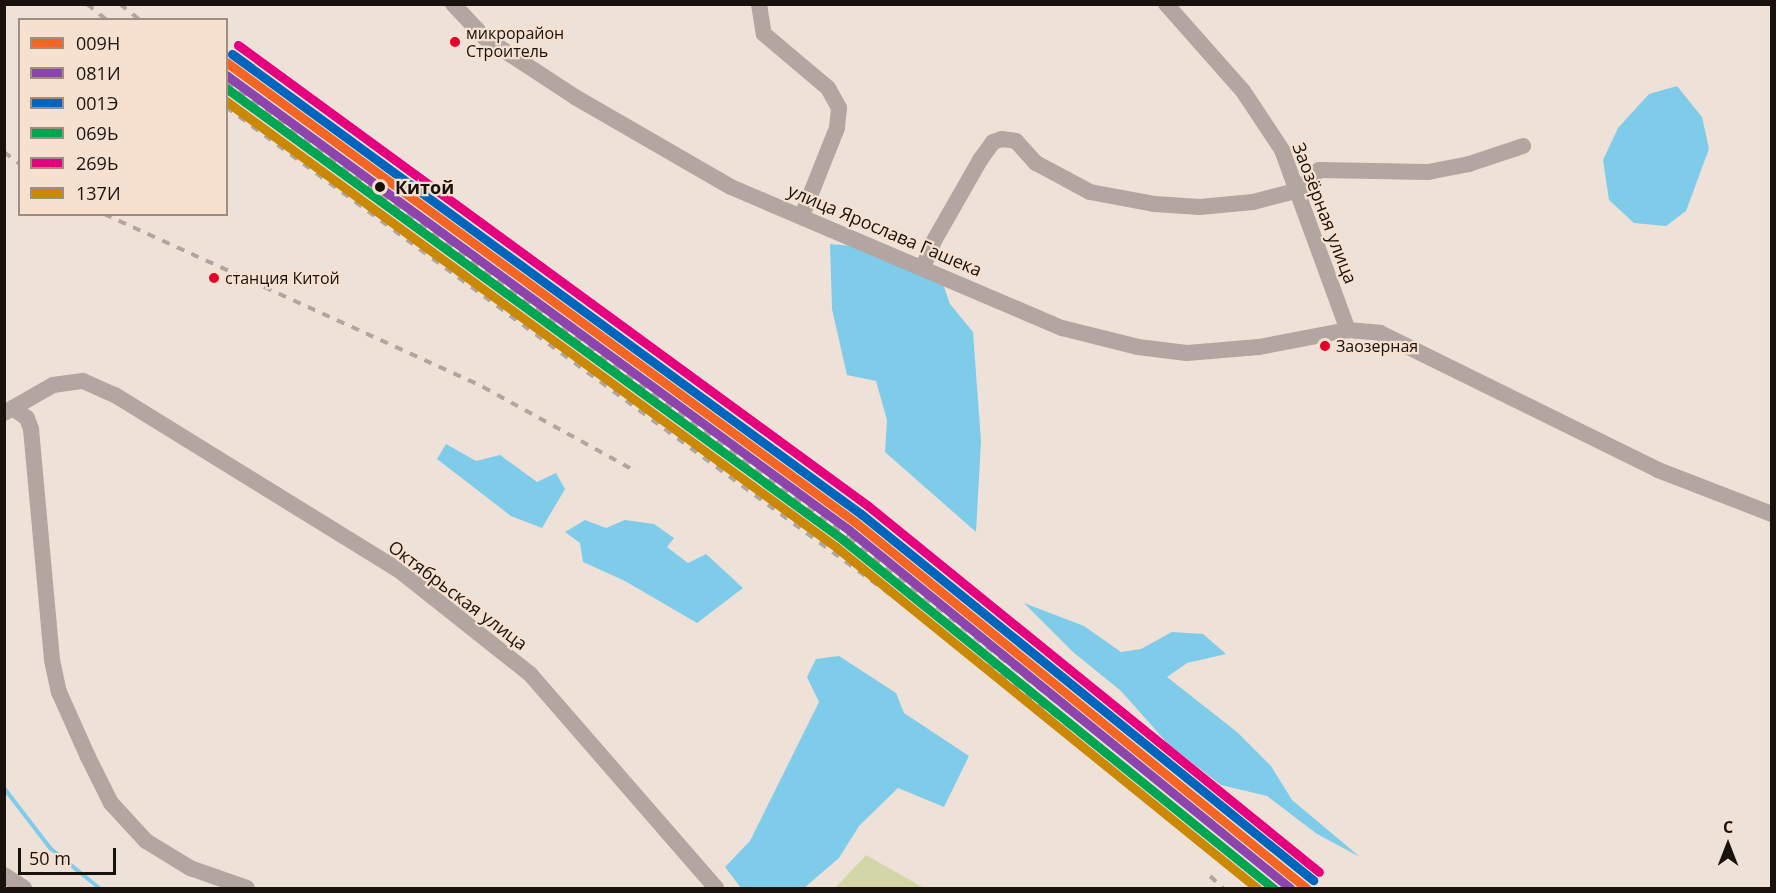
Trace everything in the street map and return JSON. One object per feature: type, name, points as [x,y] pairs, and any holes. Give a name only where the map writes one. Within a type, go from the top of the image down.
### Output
[{"type":"street","name":"улица Ярослава Гашека","points":[[453,4],[485,38],[575,97],[731,187],[1062,328],[1138,347],[1187,353],[1259,347],[1348,330],[1380,333],[1658,470],[1772,514]]},
{"type":"street","points":[[759,4],[764,34],[828,88],[839,108],[837,128],[802,216]]},
{"type":"street","name":"Заозёрная улица","points":[[1166,4],[1243,91],[1282,150],[1299,190],[1348,330]]},
{"type":"street","points":[[923,267],[935,239],[980,160],[993,142],[1002,140],[1016,141],[1036,163],[1062,180],[1113,198],[1200,207],[1253,202],[1299,190],[1319,170],[1428,172],[1470,164],[1523,146]]},
{"type":"street","name":"Октябрьская улица","points":[[9,411],[53,385],[83,381],[115,395],[400,570],[530,674],[716,888]]},
{"type":"street","points":[[9,411],[27,418],[31,429],[52,660],[60,692],[111,803],[146,841],[190,868],[247,888]]},
{"type":"street","points":[[4,875],[24,888]]},
{"type":"green space","points":[[866,855],[924,888],[835,888]]},
{"type":"water","points":[[1677,86],[1702,117],[1709,149],[1686,211],[1666,226],[1634,223],[1609,200],[1603,160],[1618,128],[1649,94]]},
{"type":"water","points":[[830,244],[864,247],[942,281],[950,304],[973,332],[981,441],[976,532],[885,452],[887,420],[876,381],[847,375],[832,309]]},
{"type":"water","points":[[446,444],[476,461],[500,455],[537,482],[556,473],[565,489],[542,528],[511,516],[437,459]]},
{"type":"water","points":[[585,520],[606,528],[625,520],[654,524],[674,538],[667,547],[688,563],[706,554],[743,588],[697,623],[625,581],[583,562],[580,543],[565,532]]},
{"type":"water","points":[[1024,603],[1084,626],[1121,652],[1141,649],[1172,632],[1203,634],[1226,654],[1187,663],[1167,677],[1237,732],[1271,766],[1292,800],[1360,857],[1317,834],[1267,796],[1221,785],[1169,745],[1121,691],[1073,652]]},
{"type":"water","points":[[839,656],[896,693],[904,713],[969,756],[944,807],[898,788],[859,826],[839,858],[804,888],[741,888],[725,867],[750,841],[819,702],[807,677],[816,659]]},
{"type":"waterway","points":[[4,788],[50,848],[99,888]]},
{"type":"railway","points":[[87,4],[104,18]]},
{"type":"railway","points":[[120,4],[138,18]]},
{"type":"railway","points":[[228,83],[849,537],[1290,888]]},
{"type":"railway","points":[[228,108],[1052,713],[1272,888]]},
{"type":"railway","points":[[4,152],[18,162]]},
{"type":"railway","points":[[108,216],[483,387],[637,472]]},
{"type":"railway","points":[[1210,876],[1223,888]]},
{"type":"transit line","name":"269Ь","points":[[238,45],[867,505],[1319,872]]},
{"type":"transit line","name":"001Э","points":[[232,54],[861,514],[1313,880]]},
{"type":"transit line","name":"009Н","points":[[228,63],[855,522],[1306,888]]},
{"type":"transit line","name":"081И","points":[[228,76],[849,530],[1290,888]]},
{"type":"transit line","name":"069Ь","points":[[228,89],[842,539],[1273,888]]},
{"type":"transit line","name":"137И","points":[[228,102],[836,547],[1257,888]]},
{"type":"place","name":"микрорайон Строитель","points":[[455,42]]},
{"type":"place","name":"Китой","points":[[380,187]]},
{"type":"place","name":"станция Китой","points":[[214,278]]},
{"type":"place","name":"Заозерная","points":[[1325,346]]}]
